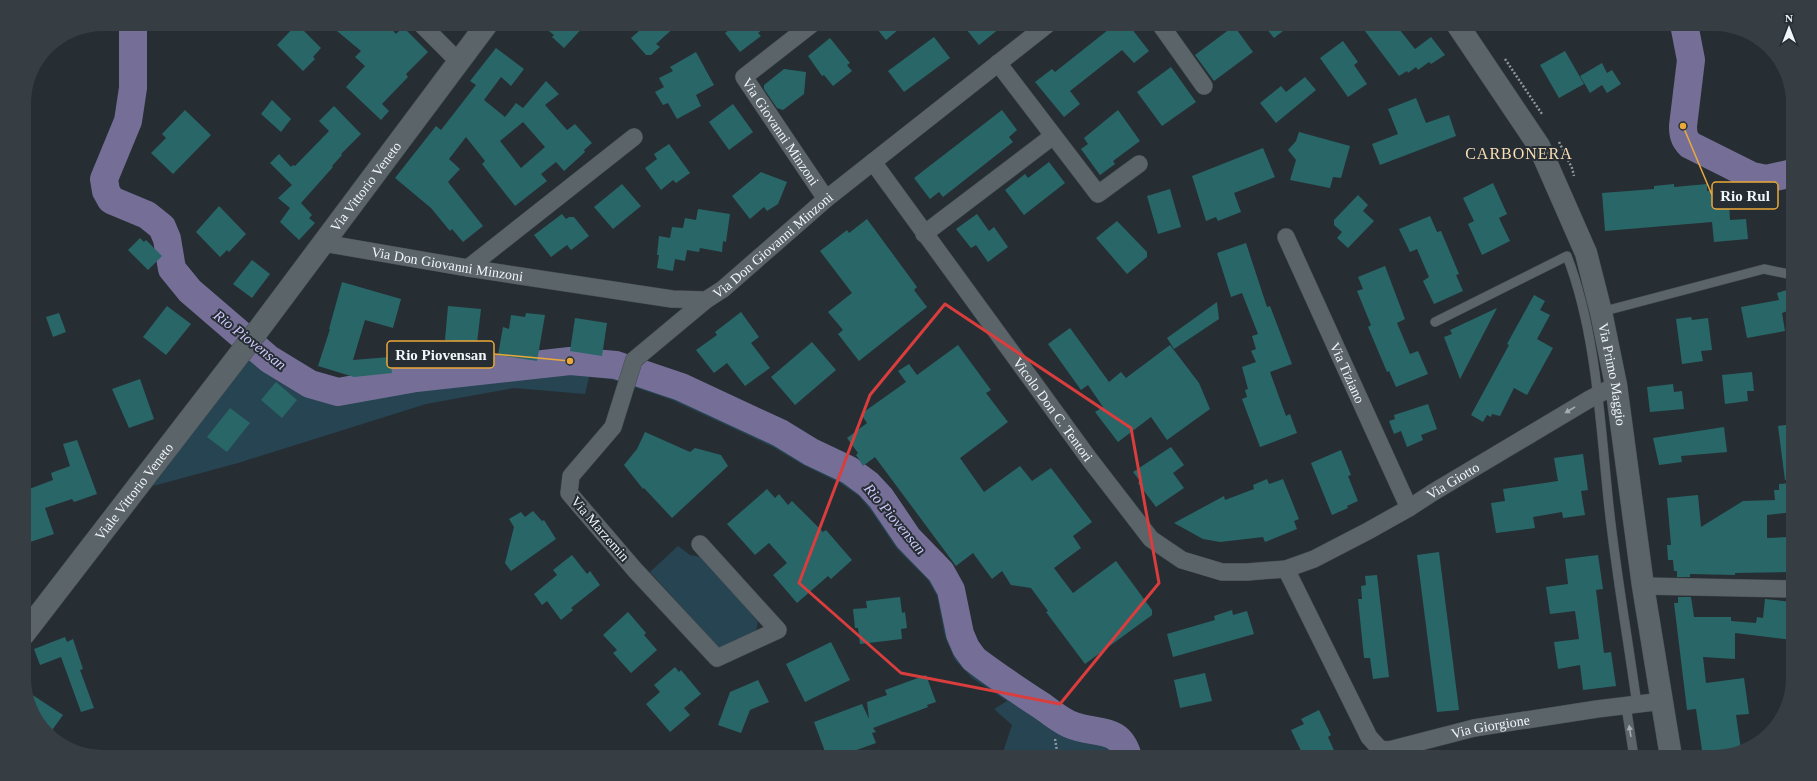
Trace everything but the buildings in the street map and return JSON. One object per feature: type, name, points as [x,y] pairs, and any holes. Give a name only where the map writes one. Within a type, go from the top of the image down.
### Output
[{"type":"street","points":[[428,31],[460,62]]},
{"type":"street","name":"Via Vittorio Veneto","points":[[244,349],[482,31]]},
{"type":"street","name":"Via Giovanni Minzoni","points":[[803,31],[744,77],[826,198]]},
{"type":"street","name":"Via Don Giovanni Minzoni","points":[[323,243],[468,268],[672,300],[706,300],[723,289],[826,198],[1039,31]]},
{"type":"street","points":[[1165,31],[1204,86]]},
{"type":"street","name":"Via Primo Maggio","points":[[1462,31],[1539,146],[1582,240],[1602,312],[1616,385],[1643,586],[1670,750]]},
{"type":"street","points":[[998,63],[1098,194],[1139,164]]},
{"type":"street","points":[[924,234],[1053,136]]},
{"type":"street","points":[[468,268],[634,137]]},
{"type":"street","name":"Vicolo Don C. Tentori","points":[[873,162],[1090,460],[1151,539],[1182,560],[1222,572],[1286,569]]},
{"type":"street","name":"Via Tiziano","points":[[1286,237],[1409,508]]},
{"type":"street","name":"Via Marzemin","points":[[700,544],[778,630],[717,658],[635,570],[568,493],[570,476],[613,427],[634,360],[706,300]]},
{"type":"street","name":"Viale Vittorio Veneto","points":[[31,625],[244,349]]},
{"type":"street","name":"Via Giotto","points":[[1286,569],[1314,559],[1409,508],[1616,385]]},
{"type":"street","name":"Via Giorgione","points":[[1286,569],[1369,737],[1380,749],[1389,750],[1474,728],[1631,705],[1663,702]]},
{"type":"street","points":[[1643,586],[1786,589]]},
{"type":"lane","points":[[1435,322],[1567,256],[1573,271],[1587,324],[1597,395],[1631,705],[1634,750]]},
{"type":"lane","points":[[1602,312],[1764,269],[1786,274]]},
{"type":"path","points":[[1055,739],[1057,750]]},
{"type":"highlighted area","points":[[945,304],[1131,428],[1159,583],[1060,704],[901,673],[799,583],[870,395]]},
{"type":"shaded area","points":[[261,338],[309,372],[338,380],[413,367],[562,350],[586,350],[618,354],[682,376],[786,424],[815,442],[854,460],[877,478],[893,496],[917,531],[949,564],[962,586],[969,612],[971,630],[974,639],[982,652],[988,658],[1046,695],[1070,713],[1093,720],[1113,723],[1128,730],[1139,750],[1004,750],[1012,725],[994,709],[1007,701],[972,678],[955,660],[945,637],[937,596],[928,580],[897,549],[860,497],[840,483],[803,465],[773,447],[672,400],[611,379],[589,377],[585,394],[514,388],[426,404],[238,463],[153,486]]},
{"type":"shaded area","points":[[678,546],[690,555],[706,558],[758,622],[756,631],[720,649],[650,572]]},
{"type":"waterway","name":"Rio Piovensan","points":[[133,31],[133,88],[128,121],[104,179],[106,191],[111,200],[147,215],[162,227],[167,239],[172,269],[190,291],[269,359],[310,384],[338,392],[416,378],[570,361],[616,365],[681,387],[780,433],[811,452],[849,470],[868,484],[881,498],[908,538],[941,572],[951,590],[960,634],[966,648],[974,659],[1059,718],[1079,728],[1112,735],[1119,740],[1125,750]]},
{"type":"waterway","points":[[1685,31],[1691,60],[1683,126],[1686,141],[1690,145],[1752,176],[1766,179],[1786,175]]},
{"type":"place","name":"Rio Rul","points":[[1683,126]]},
{"type":"place","name":"Rio Piovensan","points":[[570,361]]},
{"type":"district","name":"CARBONERA","points":[[1519,153]]}]
